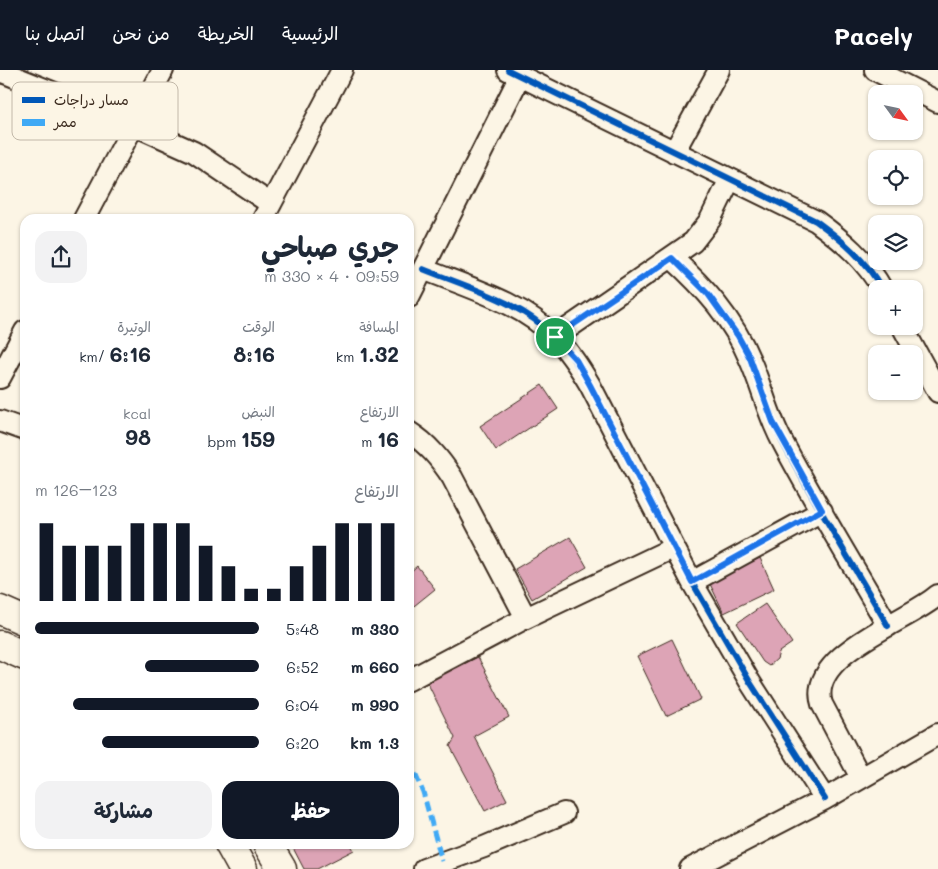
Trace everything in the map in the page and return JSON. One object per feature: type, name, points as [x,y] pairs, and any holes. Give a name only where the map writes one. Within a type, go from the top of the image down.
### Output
[{"type":"street","points":[[157,82],[163,70]]},
{"type":"street","points":[[167,140],[194,152],[267,211],[342,70]]},
{"type":"street","points":[[674,152],[719,70]]},
{"type":"street","points":[[875,70],[938,102]]},
{"type":"street","points":[[0,71],[27,82]]},
{"type":"street","points":[[414,287],[514,73],[816,221],[860,257],[876,280]]},
{"type":"street","points":[[87,214],[126,140]]},
{"type":"street","points":[[555,337],[693,242],[710,220],[730,179]]},
{"type":"street","points":[[672,258],[708,294],[738,336],[750,358],[773,422],[888,626]]},
{"type":"street","points":[[423,269],[510,305],[535,320],[555,337],[576,360],[692,582],[750,682],[825,799]]},
{"type":"street","points":[[907,335],[938,392]]},
{"type":"street","points":[[0,378],[20,340]]},
{"type":"street","points":[[0,421],[20,428]]},
{"type":"street","points":[[414,435],[438,457],[452,477],[526,618]]},
{"type":"street","points":[[692,582],[822,510]]},
{"type":"street","points":[[414,677],[526,618],[673,548]]},
{"type":"street","points":[[861,778],[822,704],[820,688],[827,674],[853,646],[914,613],[938,596]]},
{"type":"street","points":[[0,610],[20,619]]},
{"type":"street","points":[[0,645],[20,654]]},
{"type":"street","points":[[690,869],[825,799],[938,734]]},
{"type":"street","points":[[424,869],[484,847],[564,813]]},
{"type":"street","points":[[232,849],[244,869]]},
{"type":"street","points":[[269,849],[282,869]]},
{"type":"building","points":[[542,385],[558,409],[496,450],[480,426]]},
{"type":"building","points":[[570,537],[587,567],[532,599],[515,569]]},
{"type":"building","points":[[760,558],[774,589],[724,613],[709,582]]},
{"type":"building","points":[[417,566],[435,589],[414,606],[414,569]]},
{"type":"building","points":[[765,604],[792,643],[779,652],[777,659],[769,666],[763,662],[737,623]]},
{"type":"building","points":[[672,639],[701,699],[666,716],[637,656]]},
{"type":"building","points":[[478,657],[509,717],[474,736],[507,800],[485,811],[450,746],[455,738],[427,682]]},
{"type":"building","points":[[294,849],[354,850],[317,869],[304,869]]},
{"type":"marked path","points":[[414,771],[423,792],[442,861]]},
{"type":"cycle path","points":[[508,70],[816,221],[853,251],[877,280]]},
{"type":"cycle path","points":[[672,258],[717,304],[735,331],[750,360],[782,441],[888,626]]},
{"type":"cycle path","points":[[423,269],[511,305],[542,325],[556,338],[579,366],[692,582],[750,682],[825,799]]},
{"type":"route","points":[[672,258],[708,294],[738,336],[750,358],[765,402],[782,441],[822,510],[692,582],[590,385],[576,360],[555,337],[672,258]]}]
